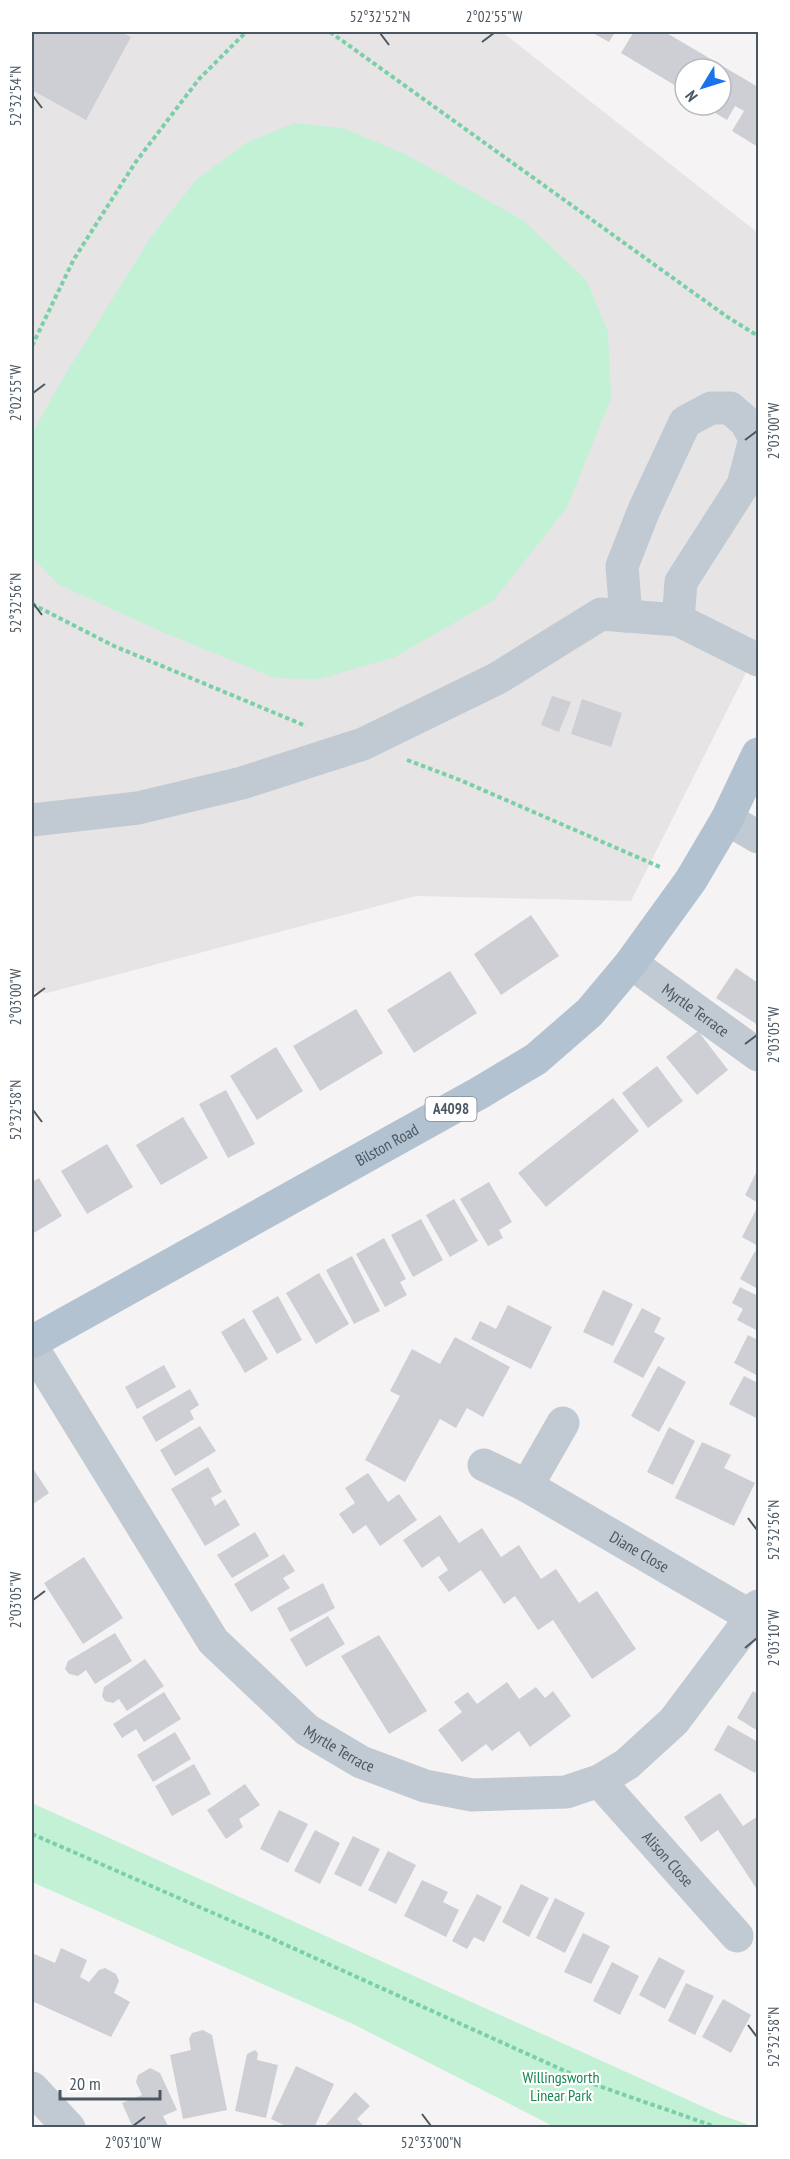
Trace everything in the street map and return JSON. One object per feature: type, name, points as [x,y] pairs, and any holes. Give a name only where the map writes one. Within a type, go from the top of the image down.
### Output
[{"type":"main road","name":"Bilston Road","points":[[32,1342],[481,1092],[536,1059],[590,1012],[632,963],[691,880],[727,819],[759,754]]},
{"type":"street","points":[[626,616],[622,566],[644,510],[685,422],[711,408],[730,408],[746,422],[755,439],[743,485],[681,582],[678,620]]},
{"type":"street","points":[[32,820],[138,808],[242,783],[363,744],[498,678],[601,614],[678,620],[759,660]]},
{"type":"street","points":[[727,819],[759,837]]},
{"type":"street","name":"Myrtle Terrace","points":[[632,963],[759,1055]]},
{"type":"street","name":"Myrtle Terrace","points":[[32,1347],[213,1641],[307,1730],[360,1762],[425,1786],[472,1795],[566,1792],[599,1781],[627,1764],[674,1721],[755,1611]]},
{"type":"street","points":[[527,1486],[563,1423]]},
{"type":"street","name":"Diane Close","points":[[484,1465],[527,1486],[755,1611]]},
{"type":"street","name":"Alison Close","points":[[599,1781],[737,1936]]},
{"type":"street","points":[[32,2088],[69,2127]]},
{"type":"path","points":[[32,346],[74,259],[135,163],[199,79],[246,32]]},
{"type":"path","points":[[330,32],[726,316],[759,336]]},
{"type":"path","points":[[32,1834],[275,1940],[596,2085],[719,2127]]},
{"type":"shaded area","points":[[32,32],[502,32],[758,233],[758,649],[631,901],[416,896],[47,993],[32,991]]},
{"type":"green space","points":[[294,123],[343,128],[407,155],[524,221],[587,281],[608,332],[611,398],[567,507],[494,600],[395,657],[319,679],[275,678],[160,631],[58,584],[32,557],[32,434],[60,383],[151,237],[196,180],[246,143]]},
{"type":"green space","name":"Willingsworth Linear Park","points":[[32,1803],[719,2114],[754,2127],[557,2128],[353,2024],[32,1882]]},
{"type":"building","points":[[32,32],[121,32],[131,37],[86,120],[32,90]]},
{"type":"building","points":[[591,32],[615,32],[609,42]]},
{"type":"building","points":[[630,32],[665,32],[707,57],[673,57],[673,84],[621,53],[633,33]]},
{"type":"building","points":[[733,72],[758,87],[758,147],[732,131],[744,111],[735,106],[733,110]]},
{"type":"building","points":[[552,696],[571,702],[559,732],[541,725]]},
{"type":"building","points":[[582,699],[622,713],[611,747],[571,734]]},
{"type":"building","points":[[531,915],[559,956],[501,995],[474,954]]},
{"type":"building","points":[[736,968],[758,983],[758,1025],[716,998]]},
{"type":"building","points":[[450,971],[477,1013],[414,1053],[387,1010]]},
{"type":"building","points":[[356,1009],[383,1053],[320,1091],[293,1046]]},
{"type":"building","points":[[698,1031],[728,1070],[697,1095],[666,1057]]},
{"type":"building","points":[[276,1047],[303,1091],[257,1120],[230,1076]]},
{"type":"building","points":[[657,1066],[683,1101],[648,1128],[622,1093]]},
{"type":"building","points":[[226,1090],[255,1144],[228,1158],[199,1104]]},
{"type":"building","points":[[613,1098],[639,1131],[546,1207],[518,1173]]},
{"type":"building","points":[[183,1117],[208,1158],[161,1185],[136,1145]]},
{"type":"building","points":[[107,1144],[133,1187],[87,1214],[61,1171]]},
{"type":"building","points":[[758,1169],[758,1203],[745,1195]]},
{"type":"building","points":[[39,1178],[62,1216],[32,1234],[32,1182]]},
{"type":"building","points":[[489,1182],[512,1222],[499,1230],[503,1238],[488,1246],[460,1199]]},
{"type":"building","points":[[454,1199],[478,1241],[450,1257],[426,1215]]},
{"type":"building","points":[[756,1210],[758,1211],[758,1246],[742,1237]]},
{"type":"building","points":[[421,1219],[443,1260],[413,1277],[391,1235]]},
{"type":"building","points":[[384,1238],[406,1279],[400,1282],[407,1295],[385,1307],[356,1254]]},
{"type":"building","points":[[755,1251],[758,1253],[758,1289],[740,1279]]},
{"type":"building","points":[[352,1256],[380,1311],[354,1324],[326,1270]]},
{"type":"building","points":[[319,1273],[349,1324],[316,1344],[286,1293]]},
{"type":"building","points":[[740,1287],[758,1296],[758,1331],[737,1320],[743,1309],[732,1303]]},
{"type":"building","points":[[603,1290],[633,1304],[613,1346],[583,1332]]},
{"type":"building","points":[[278,1296],[302,1340],[277,1354],[252,1311]]},
{"type":"building","points":[[508,1305],[552,1327],[531,1369],[471,1339],[480,1321],[496,1329]]},
{"type":"building","points":[[642,1308],[661,1318],[654,1332],[665,1338],[643,1378],[613,1362]]},
{"type":"building","points":[[244,1318],[268,1359],[245,1373],[221,1332]]},
{"type":"building","points":[[748,1335],[758,1340],[758,1376],[734,1363]]},
{"type":"building","points":[[455,1337],[510,1367],[483,1417],[467,1408],[456,1428],[440,1419],[405,1482],[365,1460],[400,1396],[390,1391],[412,1349],[440,1364]]},
{"type":"building","points":[[164,1365],[176,1387],[137,1409],[125,1387]]},
{"type":"building","points":[[658,1366],[686,1382],[659,1432],[631,1416]]},
{"type":"building","points":[[744,1376],[758,1383],[758,1419],[729,1404]]},
{"type":"building","points":[[190,1389],[199,1405],[190,1411],[194,1419],[156,1442],[142,1417]]},
{"type":"building","points":[[200,1426],[216,1451],[175,1476],[160,1450]]},
{"type":"building","points":[[669,1427],[695,1441],[673,1485],[647,1472]]},
{"type":"building","points":[[702,1442],[731,1455],[724,1468],[755,1483],[734,1526],[675,1498]]},
{"type":"building","points":[[32,1467],[49,1493],[32,1505]]},
{"type":"building","points":[[208,1467],[222,1492],[211,1498],[215,1506],[225,1499],[240,1525],[205,1546],[171,1489]]},
{"type":"building","points":[[368,1473],[388,1502],[399,1494],[417,1520],[380,1546],[366,1525],[353,1534],[339,1514],[355,1503],[345,1488]]},
{"type":"building","points":[[440,1515],[459,1543],[482,1528],[501,1557],[519,1545],[541,1579],[556,1569],[579,1603],[597,1591],[636,1649],[592,1679],[553,1620],[538,1630],[515,1596],[504,1604],[481,1570],[449,1592],[438,1577],[448,1570],[439,1556],[422,1568],[403,1540]]},
{"type":"building","points":[[255,1532],[269,1556],[232,1578],[217,1555]]},
{"type":"building","points":[[284,1554],[295,1571],[283,1578],[290,1588],[251,1612],[234,1584]]},
{"type":"building","points":[[84,1557],[123,1618],[83,1644],[44,1583]]},
{"type":"building","points":[[323,1583],[335,1608],[290,1632],[277,1608]]},
{"type":"building","points":[[328,1616],[345,1644],[306,1667],[290,1639]]},
{"type":"building","points":[[115,1633],[132,1661],[95,1684],[86,1670],[78,1676],[69,1674],[65,1669],[68,1661]]},
{"type":"building","points":[[379,1635],[427,1711],[389,1734],[341,1656]]},
{"type":"building","points":[[145,1659],[164,1686],[127,1711],[119,1699],[113,1703],[105,1701],[102,1696],[104,1687]]},
{"type":"building","points":[[507,1682],[519,1699],[536,1687],[545,1698],[553,1691],[571,1716],[530,1747],[519,1731],[492,1751],[486,1744],[462,1762],[438,1730],[462,1712],[454,1702],[468,1692],[477,1704]]},
{"type":"building","points":[[753,1691],[758,1694],[758,1731],[737,1718]]},
{"type":"building","points":[[164,1692],[181,1719],[144,1742],[136,1729],[122,1738],[113,1724]]},
{"type":"building","points":[[728,1725],[758,1742],[758,1766],[755,1773],[714,1750]]},
{"type":"building","points":[[175,1732],[191,1759],[153,1782],[137,1755]]},
{"type":"building","points":[[194,1764],[211,1794],[172,1816],[155,1786]]},
{"type":"building","points":[[245,1784],[260,1805],[239,1819],[243,1827],[226,1839],[207,1810]]},
{"type":"building","points":[[720,1793],[743,1826],[758,1816],[758,1891],[718,1830],[701,1842],[684,1817]]},
{"type":"building","points":[[279,1810],[308,1824],[288,1863],[260,1849]]},
{"type":"building","points":[[315,1830],[340,1843],[320,1884],[294,1871]]},
{"type":"building","points":[[353,1836],[380,1849],[361,1887],[334,1874]]},
{"type":"building","points":[[388,1851],[416,1865],[396,1904],[368,1890]]},
{"type":"building","points":[[422,1880],[448,1892],[443,1902],[459,1910],[446,1937],[404,1916]]},
{"type":"building","points":[[521,1884],[549,1898],[529,1937],[502,1922]]},
{"type":"building","points":[[477,1894],[502,1907],[484,1942],[474,1937],[467,1949],[452,1941]]},
{"type":"building","points":[[555,1898],[585,1913],[565,1953],[536,1938]]},
{"type":"building","points":[[583,1933],[610,1946],[591,1984],[564,1972]]},
{"type":"building","points":[[61,1948],[87,1960],[80,1977],[89,1982],[99,1970],[105,1968],[116,1974],[119,1981],[114,1993],[130,2002],[111,2037],[32,2001],[32,1953],[55,1963]]},
{"type":"building","points":[[659,1957],[685,1971],[665,2009],[639,1995]]},
{"type":"building","points":[[612,1962],[639,1976],[620,2015],[593,2001]]},
{"type":"building","points":[[686,1983],[714,1996],[695,2035],[668,2021]]},
{"type":"building","points":[[723,1999],[751,2015],[731,2053],[702,2037]]},
{"type":"building","points":[[203,2030],[212,2035],[227,2110],[183,2119],[170,2055],[191,2050],[189,2039],[192,2033]]},
{"type":"building","points":[[255,2050],[258,2053],[257,2060],[278,2065],[266,2118],[235,2111],[247,2054]]},
{"type":"building","points":[[296,2066],[334,2084],[314,2128],[290,2128],[271,2119]]},
{"type":"building","points":[[150,2068],[160,2073],[177,2110],[163,2116],[169,2128],[133,2128],[122,2103],[142,2095],[136,2082],[138,2075]]},
{"type":"building","points":[[355,2092],[370,2106],[357,2119],[366,2128],[323,2128]]}]
